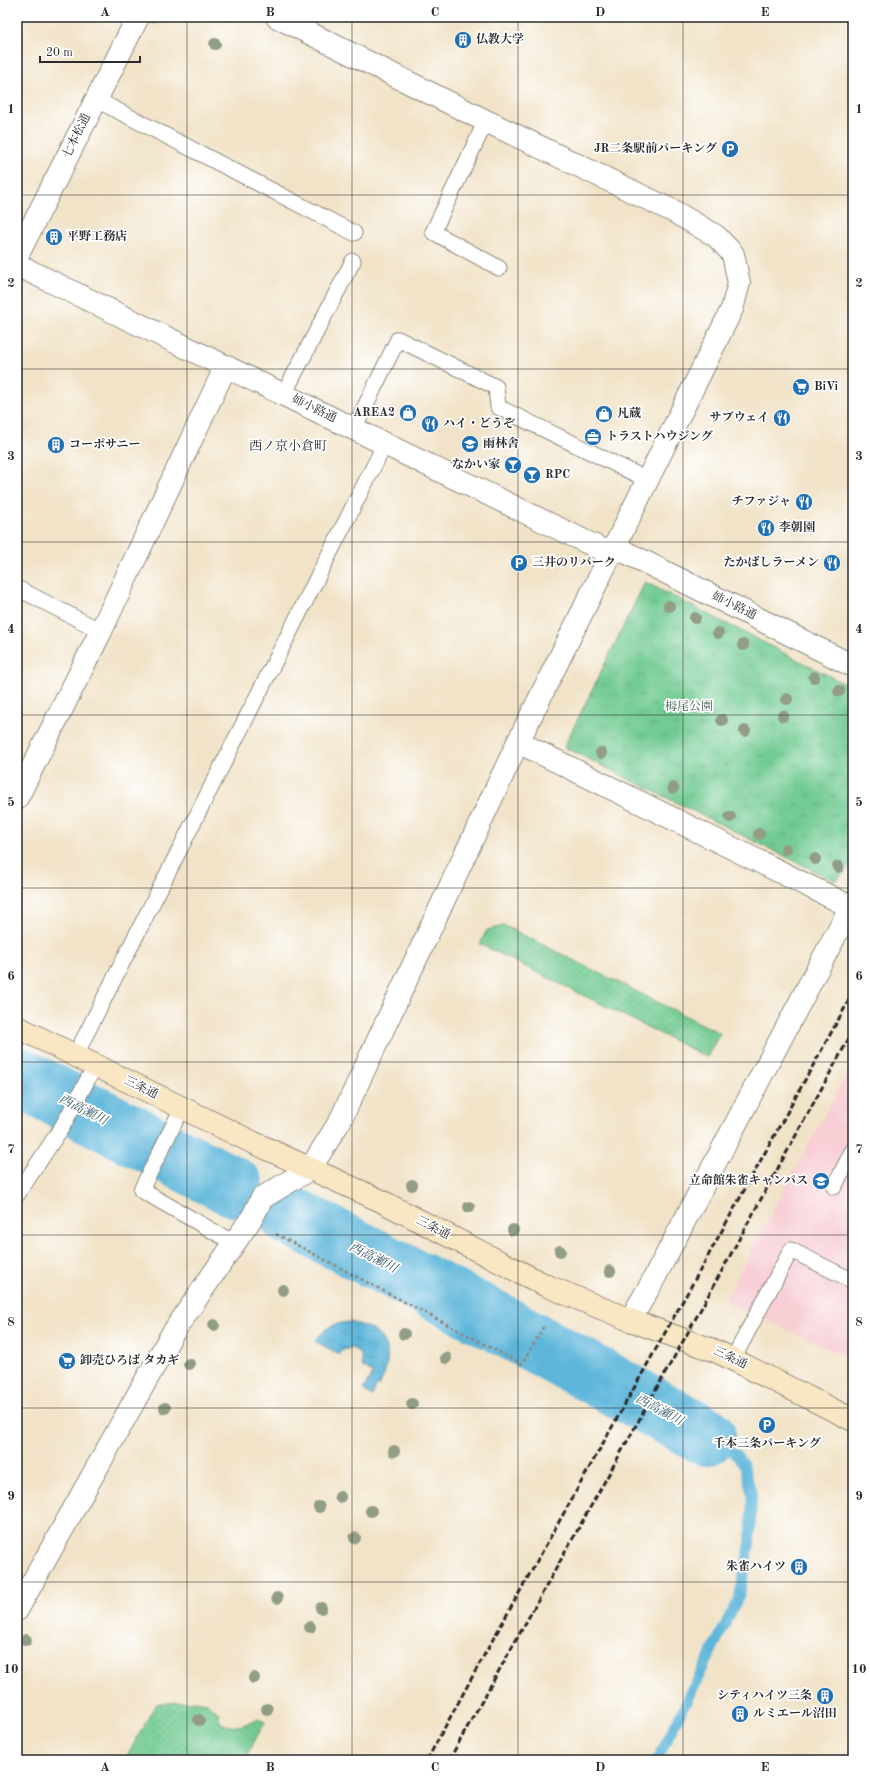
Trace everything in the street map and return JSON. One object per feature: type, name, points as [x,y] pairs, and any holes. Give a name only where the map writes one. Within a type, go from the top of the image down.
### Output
[{"type":"main road","name":"三条通","points":[[17,1027],[182,1108],[379,1200],[545,1285],[630,1320],[733,1358],[853,1420]]},
{"type":"street","name":"七本松通","points":[[17,256],[95,99],[138,17]]},
{"type":"street","points":[[17,1610],[172,1334],[253,1216],[262,1198],[310,1169],[340,1121],[518,742],[732,309],[739,283],[732,254],[716,236],[673,211],[486,121],[277,17]]},
{"type":"street","name":"姉小路通","points":[[17,264],[385,444],[613,550],[853,666]]},
{"type":"street","points":[[17,798],[101,631],[226,366]]},
{"type":"street","points":[[518,742],[852,904],[650,1286],[630,1320]]},
{"type":"lane","points":[[95,99],[354,233]]},
{"type":"lane","points":[[486,121],[433,232],[499,268]]},
{"type":"lane","points":[[284,394],[353,261]]},
{"type":"lane","points":[[354,429],[398,338],[496,387],[498,407],[648,480]]},
{"type":"lane","points":[[75,1056],[385,444]]},
{"type":"lane","points":[[17,588],[101,631]]},
{"type":"lane","points":[[17,1195],[62,1127],[95,1066]]},
{"type":"lane","points":[[182,1108],[141,1190],[234,1243]]},
{"type":"lane","points":[[834,1187],[853,1150]]},
{"type":"lane","points":[[733,1358],[791,1250],[853,1281]]},
{"type":"path","points":[[270,1231],[522,1364],[543,1327]]},
{"type":"shaded area","name":"立命館朱雀キャンパス","points":[[853,1062],[853,1360],[724,1301]]},
{"type":"green space","points":[[151,17],[176,17],[154,24],[149,21]]},
{"type":"green space","name":"栂尾公園","points":[[645,582],[853,688],[853,864],[835,881],[564,747]]},
{"type":"green space","points":[[505,926],[720,1033],[707,1057],[480,944],[487,930]]},
{"type":"green space","points":[[195,1701],[207,1703],[218,1712],[220,1722],[225,1725],[239,1726],[258,1719],[265,1722],[244,1760],[125,1760],[156,1704]]},
{"type":"water","points":[[350,1322],[363,1325],[373,1330],[385,1344],[387,1363],[379,1386],[376,1386],[372,1396],[363,1390],[373,1373],[361,1366],[362,1357],[357,1351],[351,1348],[343,1350],[339,1354],[315,1341],[330,1327]]},
{"type":"waterway","name":"西高瀬川","points":[[17,1076],[234,1187]]},
{"type":"waterway","name":"西高瀬川","points":[[289,1215],[497,1322],[706,1436]]},
{"type":"waterway","name":"西高瀬川","points":[[657,1760],[739,1597],[750,1544],[752,1494],[744,1465],[736,1454],[706,1436]]},
{"type":"railway","points":[[427,1760],[853,993]]},
{"type":"railway","points":[[449,1760],[691,1327],[853,1031]]},
{"type":"place","name":"仏教大学","points":[[463,40]]},
{"type":"place","name":"JR二条駅前パーキング","points":[[730,149]]},
{"type":"place","name":"平野工務店","points":[[54,237]]},
{"type":"place","name":"BiVi","points":[[801,387]]},
{"type":"place","name":"AREA2","points":[[408,413]]},
{"type":"place","name":"凡蔵","points":[[604,414]]},
{"type":"place","name":"サブウェイ","points":[[782,418]]},
{"type":"place","name":"ハイ・どうぞ","points":[[430,424]]},
{"type":"place","name":"トラストハウジング","points":[[593,437]]},
{"type":"place","name":"雨林舎","points":[[470,444]]},
{"type":"place","name":"コーポサニー","points":[[56,445]]},
{"type":"place","name":"なかい家","points":[[513,465]]},
{"type":"place","name":"RPC","points":[[532,475]]},
{"type":"place","name":"チファジャ","points":[[804,502]]},
{"type":"place","name":"李朝園","points":[[766,528]]},
{"type":"place","name":"三井のリパーク","points":[[519,563]]},
{"type":"place","name":"たかばしラーメン","points":[[832,563]]},
{"type":"place","name":"立命館朱雀キャンパス","points":[[821,1181]]},
{"type":"place","name":"卸売ひろば タカギ","points":[[67,1361]]},
{"type":"place","name":"千本三条パーキング","points":[[767,1425]]},
{"type":"place","name":"朱雀ハイツ","points":[[799,1567]]},
{"type":"place","name":"シティハイツ三条","points":[[825,1696]]},
{"type":"place","name":"ルミエール沼田","points":[[740,1714]]},
{"type":"district","name":"西ノ京小倉町","points":[[288,446]]}]
